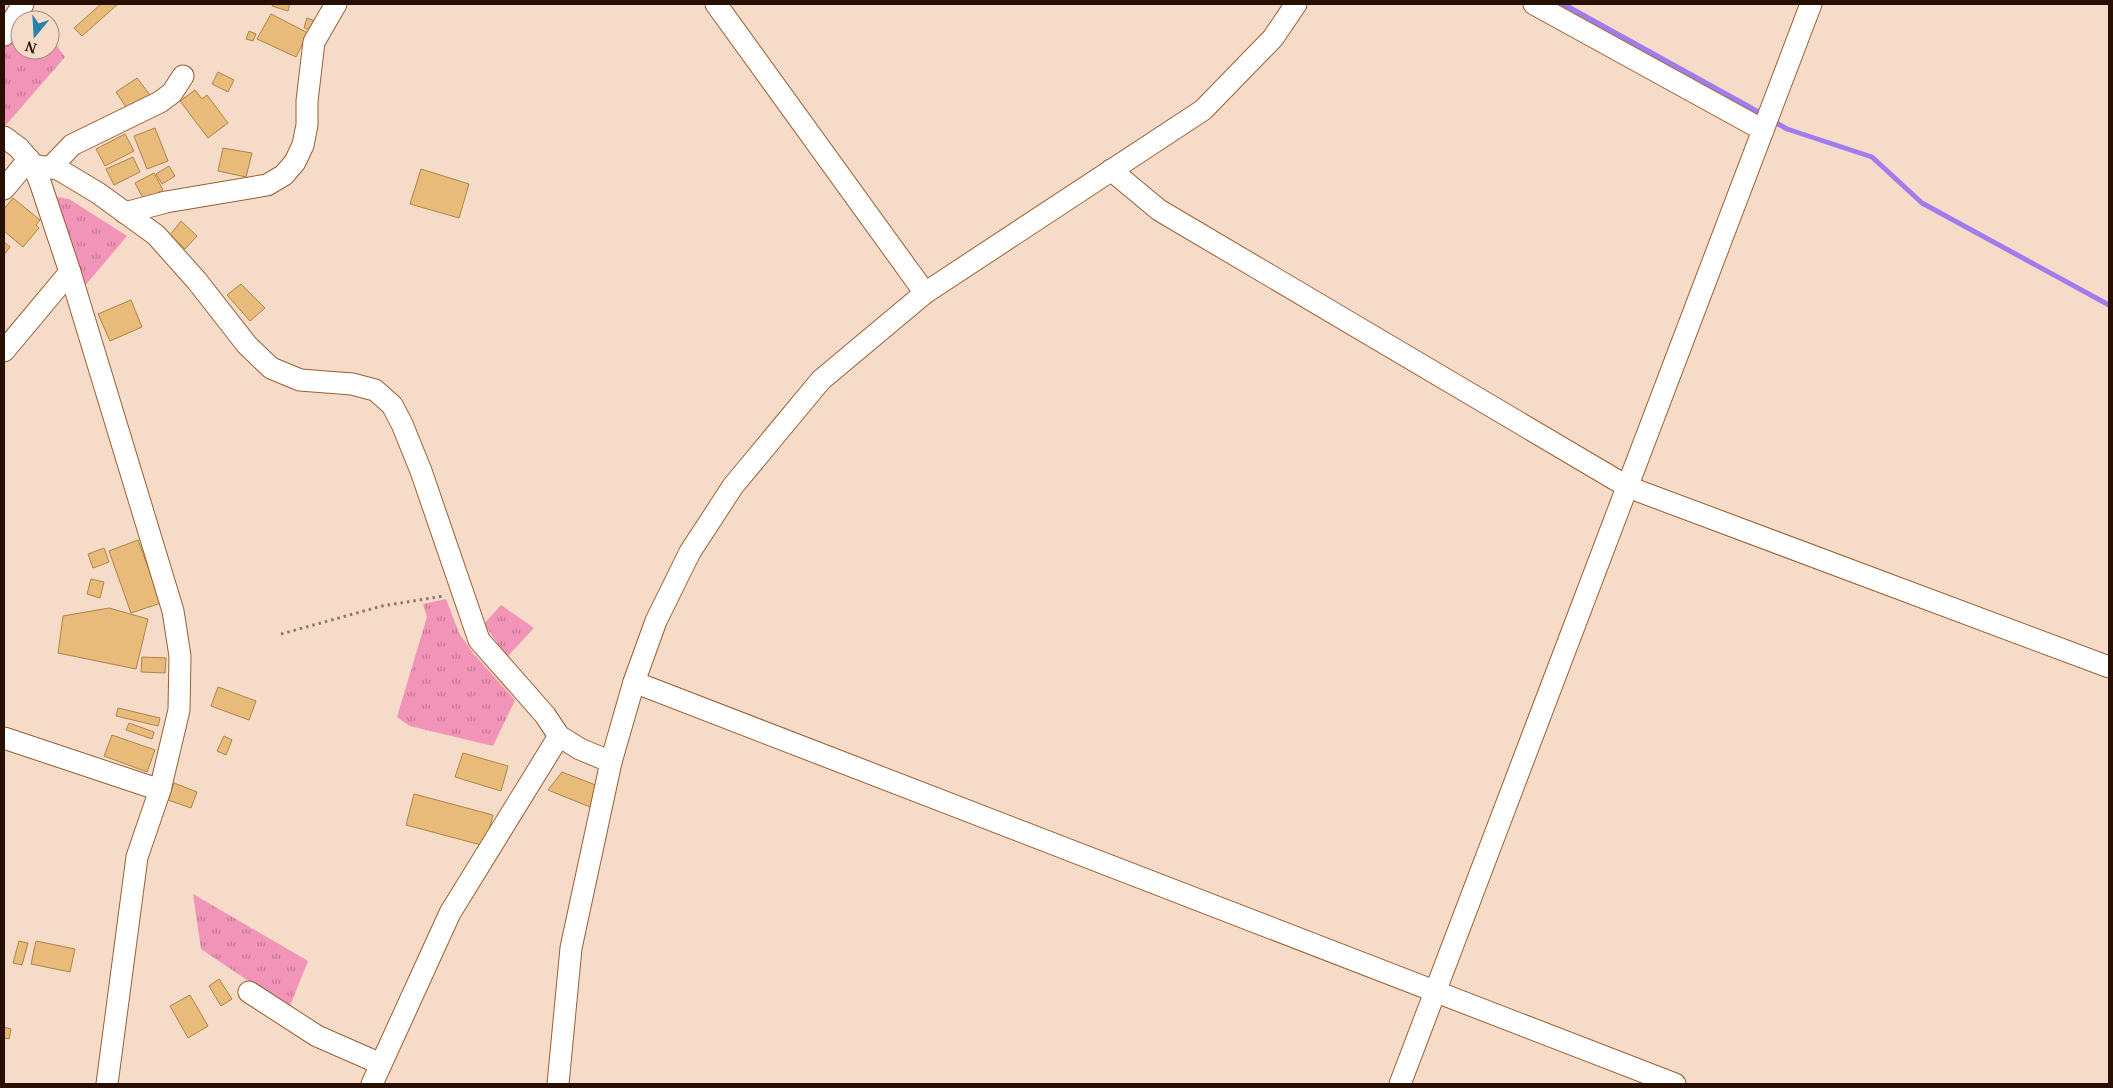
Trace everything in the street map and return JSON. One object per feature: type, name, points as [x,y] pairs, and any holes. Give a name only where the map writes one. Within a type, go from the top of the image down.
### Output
[{"type":"street","points":[[4,35],[23,4]]},
{"type":"street","points":[[125,212],[175,200],[267,185],[284,175],[303,146],[307,125],[307,101],[314,42],[336,4]]},
{"type":"street","points":[[716,4],[925,294]]},
{"type":"street","points":[[558,1084],[571,948],[611,762],[634,682],[656,621],[690,552],[733,486],[821,380],[925,294],[1203,110],[1274,38],[1296,4]]},
{"type":"street","points":[[1534,4],[1767,121]]},
{"type":"street","points":[[1400,1084],[1811,4]]},
{"type":"street","points":[[4,188],[37,164],[160,102],[172,93],[183,76]]},
{"type":"street","points":[[4,137],[37,164],[58,170],[98,193],[156,235],[197,281],[247,345],[271,368],[300,380],[352,384],[375,390],[392,405],[402,424],[421,471],[479,640],[545,715],[559,736],[580,749],[611,762]]},
{"type":"street","points":[[37,164],[173,611],[180,656],[179,710],[160,790],[137,857],[107,1084]]},
{"type":"street","points":[[1111,170],[1159,210],[1628,487],[2109,667]]},
{"type":"street","points":[[4,351],[70,272]]},
{"type":"street","points":[[634,682],[1675,1084]]},
{"type":"street","points":[[372,1084],[450,913],[559,736]]},
{"type":"street","points":[[4,738],[160,790]]},
{"type":"street","points":[[249,992],[316,1036],[381,1064]]},
{"type":"path","points":[[281,634],[382,606],[462,594]]},
{"type":"green space","points":[[10,37],[10,60],[60,60],[60,50],[65,57],[5,126],[4,57],[5,46]]},
{"type":"green space","points":[[57,197],[69,199],[127,236],[83,288]]},
{"type":"green space","points":[[446,599],[459,633],[473,653],[515,700],[493,746],[410,726],[397,717],[427,617],[423,604]]},
{"type":"green space","points":[[501,605],[534,628],[507,657],[484,624]]},
{"type":"green space","points":[[193,894],[308,961],[289,1008],[201,949]]},
{"type":"building","points":[[101,4],[118,4],[82,36],[74,28]]},
{"type":"building","points":[[273,4],[290,4],[288,11],[272,6]]},
{"type":"building","points":[[271,14],[308,33],[296,57],[257,39]]},
{"type":"building","points":[[307,18],[320,23],[316,32],[304,28]]},
{"type":"building","points":[[249,31],[256,34],[253,41],[246,39]]},
{"type":"building","points":[[218,72],[234,80],[228,92],[212,84]]},
{"type":"building","points":[[137,78],[150,95],[128,110],[116,92]]},
{"type":"building","points":[[195,90],[202,99],[207,95],[228,123],[208,138],[180,101]]},
{"type":"building","points":[[155,128],[168,161],[147,169],[134,136]]},
{"type":"building","points":[[125,134],[134,151],[105,166],[96,149]]},
{"type":"building","points":[[223,148],[252,153],[246,177],[218,171]]},
{"type":"building","points":[[133,157],[140,172],[114,185],[106,169]]},
{"type":"building","points":[[169,166],[175,176],[162,184],[156,174]]},
{"type":"building","points":[[421,169],[469,184],[459,218],[410,204]]},
{"type":"building","points":[[154,173],[163,190],[144,200],[135,183]]},
{"type":"building","points":[[13,198],[40,220],[36,225],[39,228],[23,247],[4,231],[4,209]]},
{"type":"building","points":[[181,221],[197,236],[185,249],[170,235]]},
{"type":"building","points":[[4,242],[10,247],[4,255]]},
{"type":"building","points":[[241,284],[265,308],[250,321],[227,295]]},
{"type":"building","points":[[131,300],[142,327],[110,341],[98,314]]},
{"type":"building","points":[[138,540],[161,603],[131,613],[109,551]]},
{"type":"building","points":[[104,548],[109,562],[93,568],[88,554]]},
{"type":"building","points":[[91,579],[104,582],[100,598],[87,594]]},
{"type":"building","points":[[109,608],[148,619],[136,669],[58,653],[63,616]]},
{"type":"building","points":[[142,657],[166,658],[165,673],[141,672]]},
{"type":"building","points":[[218,687],[256,701],[249,720],[211,706]]},
{"type":"building","points":[[118,708],[160,718],[158,726],[116,716]]},
{"type":"building","points":[[129,723],[154,732],[152,739],[126,730]]},
{"type":"building","points":[[112,735],[155,750],[147,772],[104,756]]},
{"type":"building","points":[[224,736],[232,740],[226,755],[217,751]]},
{"type":"building","points":[[463,753],[508,766],[501,791],[455,777]]},
{"type":"building","points":[[562,772],[598,786],[590,807],[548,790]]},
{"type":"building","points":[[174,783],[197,792],[191,808],[168,800]]},
{"type":"building","points":[[414,794],[493,815],[485,846],[406,825]]},
{"type":"building","points":[[19,941],[28,943],[22,965],[13,963]]},
{"type":"building","points":[[36,941],[75,949],[70,972],[31,964]]},
{"type":"building","points":[[219,979],[232,999],[221,1006],[209,986]]},
{"type":"building","points":[[190,995],[208,1026],[188,1038],[170,1006]]},
{"type":"building","points":[[4,1027],[11,1029],[9,1039],[4,1038]]},
{"type":"waterway","points":[[1563,4],[1764,115]]},
{"type":"waterway","points":[[1773,121],[1787,129],[1872,157],[1922,203],[2109,305]]}]
